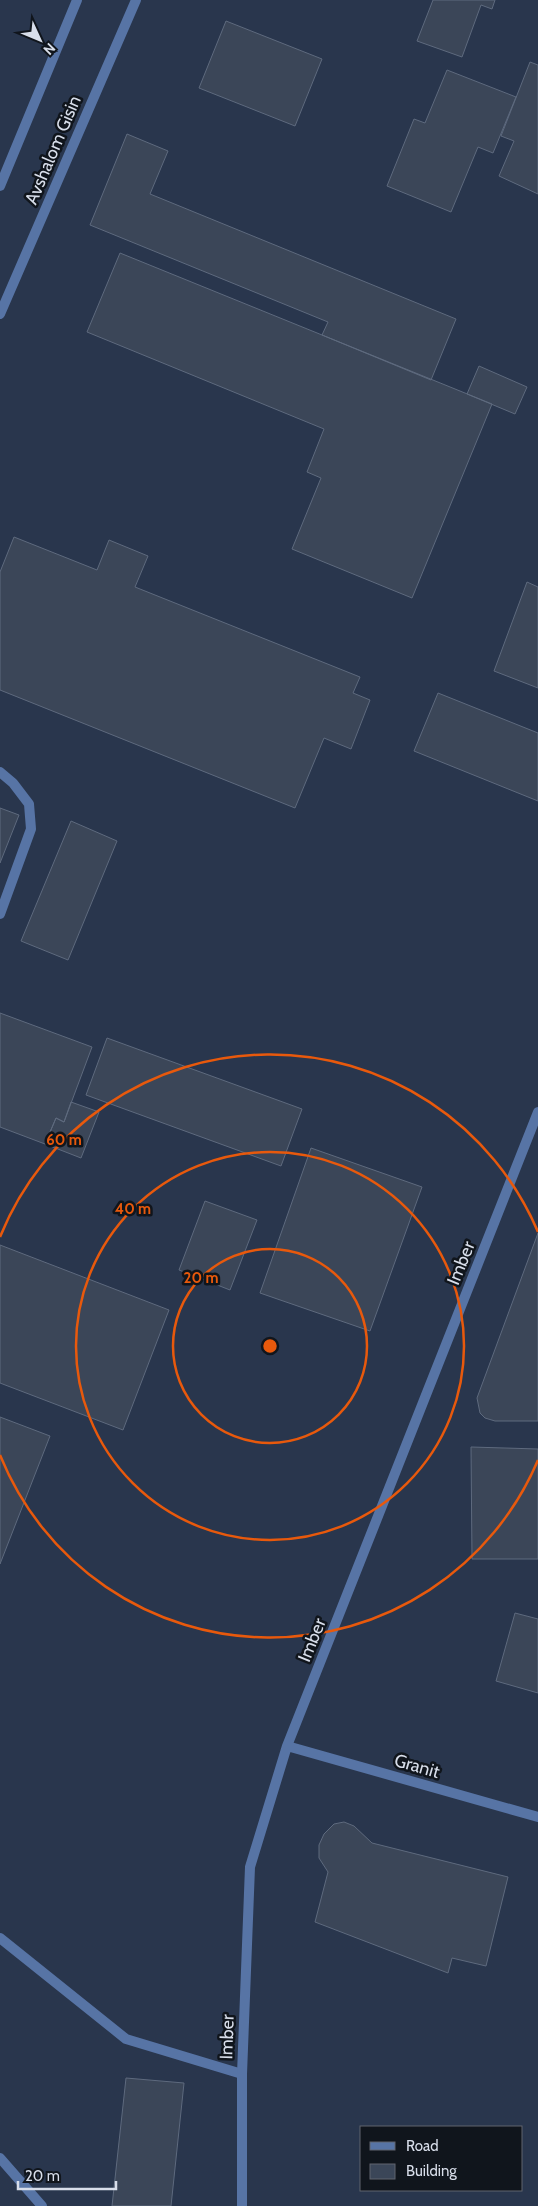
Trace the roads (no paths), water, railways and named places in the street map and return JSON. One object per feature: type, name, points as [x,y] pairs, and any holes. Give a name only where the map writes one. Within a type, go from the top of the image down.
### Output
[{"type":"street","name":"Avshalom Gisin","points":[[0,186],[77,0]]},
{"type":"street","name":"Avshalom Gisin","points":[[0,314],[136,0]]},
{"type":"street","points":[[0,772],[13,783],[29,804],[31,829],[0,914]]},
{"type":"street","name":"Imber","points":[[242,2206],[242,2074],[250,1867],[287,1746],[538,1112]]},
{"type":"street","name":"Granit","points":[[287,1746],[538,1817]]},
{"type":"street","points":[[0,1938],[126,2039],[242,2074]]},
{"type":"street","points":[[0,2158],[42,2206]]}]
